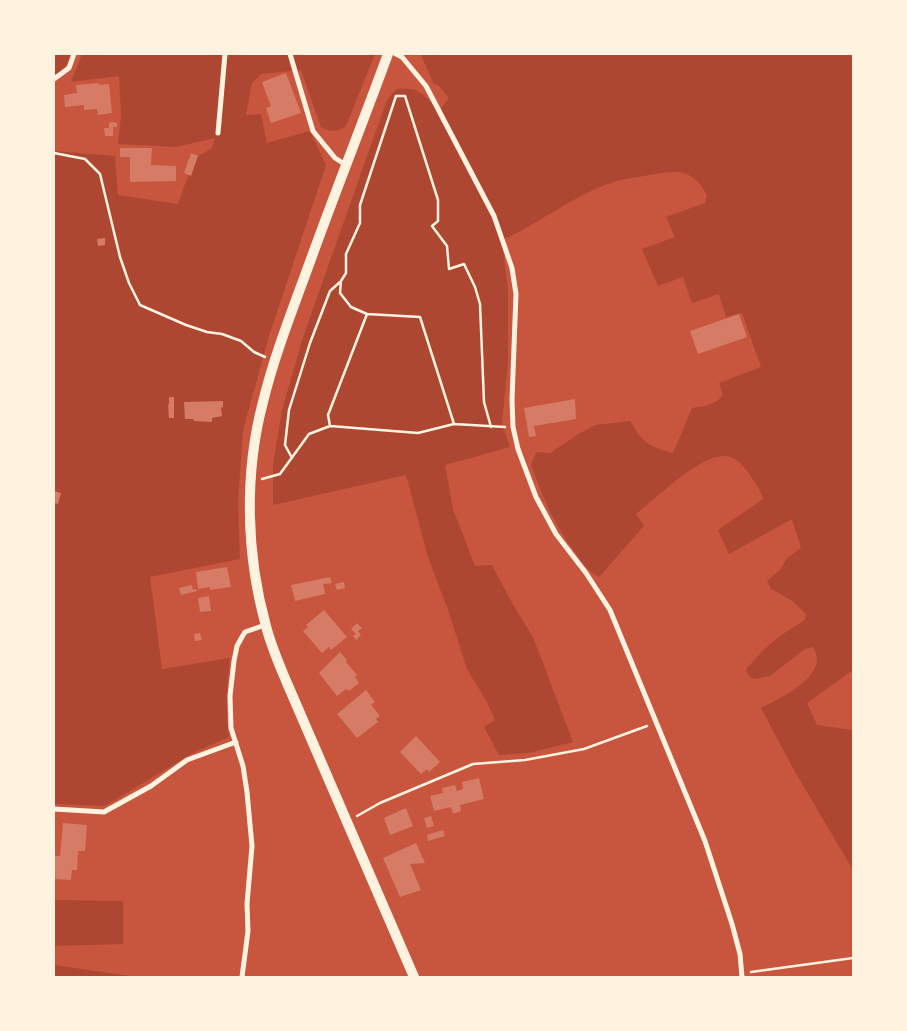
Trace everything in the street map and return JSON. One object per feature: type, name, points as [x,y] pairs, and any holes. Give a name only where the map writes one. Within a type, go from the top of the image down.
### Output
[{"type":"main road","points":[[388,54],[274,363],[259,421],[251,482],[250,531],[255,575],[265,625],[286,683],[414,977]]},
{"type":"street","points":[[54,79],[69,68],[74,54]]},
{"type":"street","points":[[218,134],[225,54]]},
{"type":"street","points":[[290,54],[313,131],[335,158],[346,165]]},
{"type":"street","points":[[396,54],[402,57],[426,86],[494,216],[503,237],[512,268],[516,294],[512,400],[513,427],[518,449],[536,497],[556,534],[586,573],[610,610],[705,841],[732,924],[740,954],[742,975]]},
{"type":"street","points":[[242,977],[248,931],[247,904],[252,846],[247,792],[231,728],[230,696],[237,646],[245,632],[265,625]]},
{"type":"street","points":[[54,810],[104,812],[151,786],[187,760],[236,742]]},
{"type":"path","points":[[292,458],[285,445],[290,410],[310,343],[330,291],[341,281],[346,273],[346,254],[360,223],[360,205],[396,96],[405,96],[438,200],[438,221],[432,226],[447,246],[450,269],[464,264],[475,287],[480,304],[484,402],[491,427]]},
{"type":"path","points":[[54,154],[85,159],[100,174],[120,257],[129,283],[140,305],[186,325],[207,332],[222,334],[240,341],[254,352],[274,363]]},
{"type":"path","points":[[341,281],[340,293],[351,307],[367,314],[420,316],[454,424]]},
{"type":"path","points":[[330,426],[328,415],[367,314]]},
{"type":"path","points":[[251,482],[280,474],[309,434],[330,426],[418,433],[454,424],[513,427]]},
{"type":"path","points":[[346,821],[380,804],[473,764],[525,760],[584,749],[656,724]]},
{"type":"path","points":[[742,975],[853,958]]},
{"type":"shaded area","points":[[54,54],[71,54],[65,67],[54,76]]},
{"type":"shaded area","points":[[82,54],[375,54],[346,126],[337,130],[328,130],[321,127],[301,70],[261,74],[252,83],[246,115],[261,114],[267,143],[310,131],[326,165],[269,336],[243,430],[238,502],[240,559],[150,577],[162,669],[230,658],[227,698],[229,737],[193,753],[105,806],[54,804],[54,151],[115,156],[118,195],[178,204],[194,159],[212,148],[215,138],[176,147],[118,144],[121,116],[119,76],[71,82]]},
{"type":"shaded area","points":[[421,54],[853,54],[853,670],[807,703],[817,725],[853,730],[853,870],[794,770],[761,708],[791,692],[809,676],[815,667],[817,658],[813,647],[805,649],[770,676],[754,679],[749,676],[746,670],[773,642],[805,620],[806,614],[791,600],[771,589],[767,581],[780,570],[787,558],[801,548],[792,519],[729,554],[718,530],[763,499],[756,483],[739,462],[727,456],[713,458],[678,479],[636,514],[644,526],[599,577],[585,566],[561,531],[544,499],[531,464],[536,452],[550,453],[596,425],[630,421],[647,443],[673,453],[692,408],[717,401],[723,395],[719,383],[761,367],[742,313],[726,317],[719,294],[692,303],[683,277],[658,286],[642,249],[675,237],[666,217],[705,203],[707,195],[702,186],[690,175],[667,172],[611,183],[583,195],[502,240],[508,290],[508,363],[502,423],[510,447],[445,465],[453,509],[475,566],[492,565],[533,637],[573,742],[529,753],[499,755],[484,727],[495,720],[487,702],[467,669],[428,557],[406,475],[273,505],[273,464],[282,410],[303,337],[387,100],[396,89],[416,90],[425,96],[439,111],[449,98],[439,86],[433,83]]},
{"type":"shaded area","points":[[54,900],[123,901],[123,944],[54,946]]},
{"type":"shaded area","points":[[54,965],[137,977],[54,977]]},
{"type":"building","points":[[286,73],[301,113],[271,123],[266,108],[271,106],[262,82]]},
{"type":"building","points":[[99,83],[99,85],[109,84],[112,113],[98,115],[97,109],[84,110],[84,105],[65,107],[64,95],[77,93],[76,85]]},
{"type":"building","points":[[109,123],[117,123],[117,127],[113,127],[113,136],[105,136],[104,128],[109,128]]},
{"type":"building","points":[[120,148],[152,148],[151,165],[176,166],[176,181],[130,182],[130,157],[120,157]]},
{"type":"building","points":[[191,153],[198,156],[191,176],[184,173]]},
{"type":"building","points":[[105,238],[105,245],[98,246],[97,239]]},
{"type":"building","points":[[739,314],[747,337],[698,354],[690,331]]},
{"type":"building","points":[[169,397],[174,397],[174,418],[169,418]]},
{"type":"building","points":[[575,399],[576,419],[534,426],[536,436],[529,437],[524,408]]},
{"type":"building","points":[[223,401],[223,407],[221,408],[222,416],[212,418],[212,422],[185,419],[184,402]]},
{"type":"building","points":[[54,491],[61,493],[58,504],[54,503]]},
{"type":"building","points":[[227,567],[231,587],[210,590],[210,587],[198,589],[196,572]]},
{"type":"building","points":[[330,577],[332,583],[323,584],[325,594],[295,601],[291,585]]},
{"type":"building","points":[[344,582],[345,588],[337,590],[335,584]]},
{"type":"building","points":[[192,585],[193,590],[196,589],[197,591],[181,595],[179,588]]},
{"type":"building","points":[[209,596],[211,611],[200,612],[198,598]]},
{"type":"building","points":[[324,610],[347,637],[331,650],[329,647],[322,653],[303,631],[308,627],[306,625]]},
{"type":"building","points":[[357,623],[362,628],[358,631],[361,635],[356,640],[353,636],[356,634],[351,629]]},
{"type":"building","points":[[200,633],[202,640],[195,641],[194,634]]},
{"type":"building","points":[[340,652],[357,675],[355,677],[359,683],[349,691],[346,689],[337,696],[319,673]]},
{"type":"building","points":[[366,690],[375,702],[371,705],[380,716],[376,719],[378,722],[357,738],[337,714]]},
{"type":"building","points":[[416,736],[440,762],[429,772],[427,769],[421,774],[400,752]]},
{"type":"building","points":[[479,778],[484,799],[460,805],[461,811],[453,814],[451,807],[434,811],[430,796],[443,793],[442,788],[455,785],[457,791],[463,789],[462,782]]},
{"type":"building","points":[[406,808],[413,826],[390,835],[384,818]]},
{"type":"building","points":[[431,816],[434,826],[427,828],[424,818]]},
{"type":"building","points":[[63,823],[87,825],[85,851],[78,851],[77,870],[72,870],[71,880],[54,879],[54,856],[60,856]]},
{"type":"building","points":[[443,830],[445,836],[428,841],[427,835]]},
{"type":"building","points":[[416,843],[425,863],[410,864],[421,890],[400,897],[383,858]]}]
